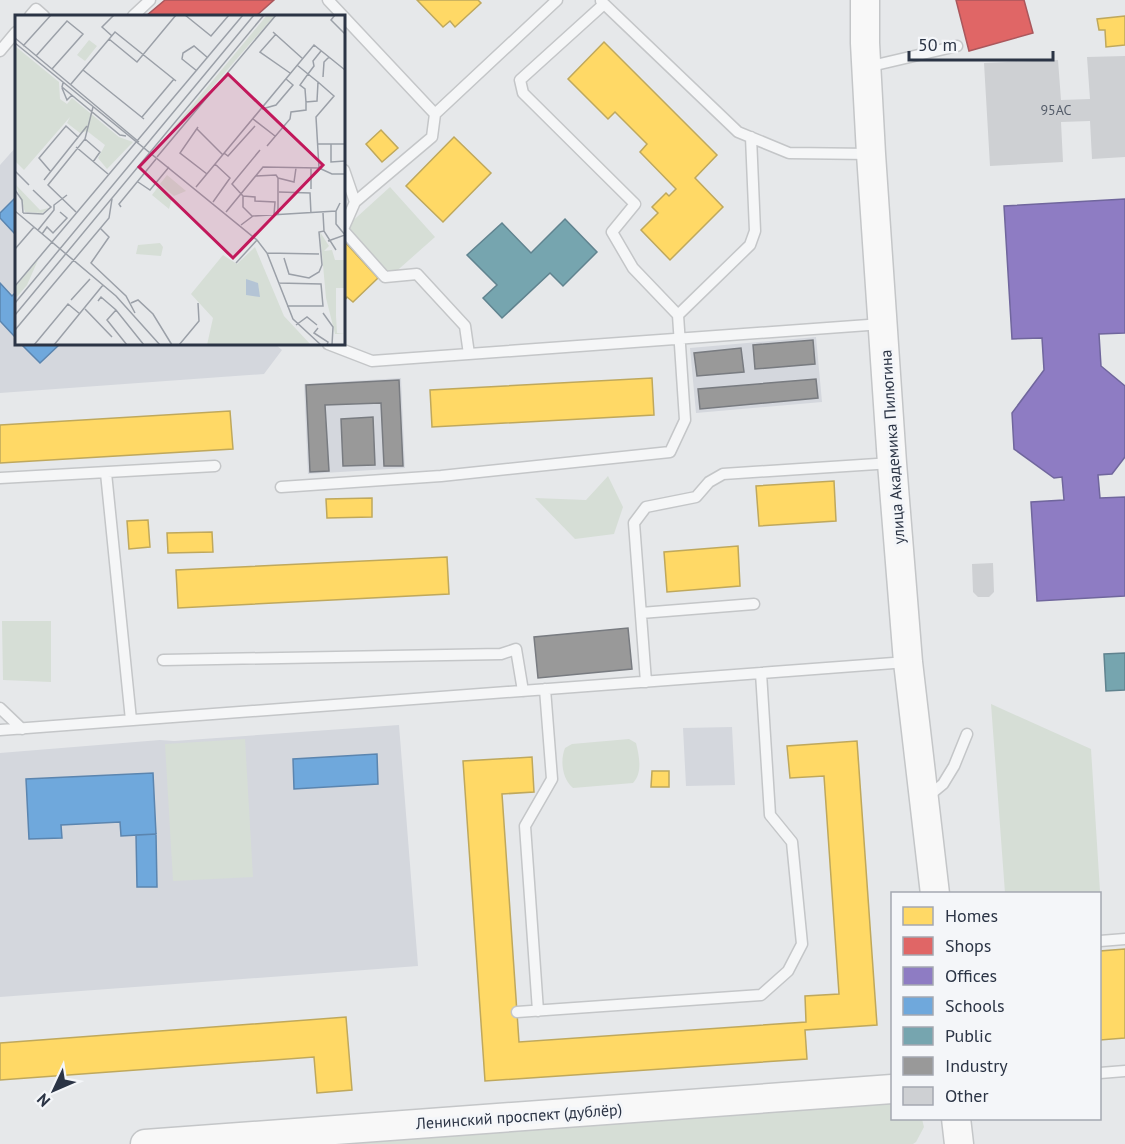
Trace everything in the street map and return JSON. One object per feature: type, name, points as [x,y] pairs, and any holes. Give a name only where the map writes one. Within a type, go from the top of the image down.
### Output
[{"type":"street","name":"улица Академика Пилюгина","points":[[865,0],[866,67],[892,463],[908,662],[935,892]]},
{"type":"street","name":"Ленинский проспект (дублёр)","points":[[145,1144],[891,1089]]},
{"type":"street","points":[[956,1120],[959,1144]]},
{"type":"lane","points":[[134,15],[150,0]]},
{"type":"lane","points":[[328,0],[342,15]]},
{"type":"lane","points":[[345,225],[355,202],[432,137],[435,114],[557,0]]},
{"type":"lane","points":[[678,315],[633,268],[612,232],[635,204],[523,93],[520,80],[602,2],[738,132],[789,153],[872,154]]},
{"type":"lane","points":[[345,18],[435,114]]},
{"type":"lane","points":[[0,51],[15,33]]},
{"type":"lane","points":[[866,67],[957,46]]},
{"type":"lane","points":[[281,487],[451,475],[670,452],[686,420],[678,315],[750,245],[755,231],[751,137]]},
{"type":"lane","points":[[345,173],[355,202]]},
{"type":"lane","points":[[345,232],[386,277],[417,274],[465,326],[469,354]]},
{"type":"lane","points":[[331,345],[372,361],[883,324]]},
{"type":"lane","points":[[646,682],[634,523],[646,507],[696,497],[710,482],[723,474],[892,463]]},
{"type":"lane","points":[[0,478],[215,466]]},
{"type":"lane","points":[[106,473],[131,720]]},
{"type":"lane","points":[[641,613],[754,604]]},
{"type":"lane","points":[[163,660],[501,654],[516,649],[523,691]]},
{"type":"lane","points":[[0,730],[908,662]]},
{"type":"lane","points":[[517,1012],[761,994],[788,971],[802,944],[792,842],[770,815],[761,673]]},
{"type":"lane","points":[[538,1011],[525,826],[552,779],[545,689]]},
{"type":"lane","points":[[0,708],[22,729]]},
{"type":"lane","points":[[924,800],[949,776],[967,734]]},
{"type":"lane","points":[[1101,940],[1125,939]]},
{"type":"lane","points":[[1101,1073],[1125,1071]]},
{"type":"shaded area","points":[[15,148],[15,345],[276,345],[282,350],[264,374],[0,393],[0,165]]},
{"type":"shaded area","points":[[390,187],[435,237],[391,276],[347,226]]},
{"type":"shaded area","points":[[816,337],[822,402],[696,413],[690,348]]},
{"type":"shaded area","points":[[401,378],[405,468],[308,474],[304,384]]},
{"type":"shaded area","points":[[608,476],[623,507],[614,534],[575,539],[535,498],[586,500]]},
{"type":"shaded area","points":[[2,621],[51,621],[51,682],[3,680]]},
{"type":"shaded area","points":[[991,704],[1091,749],[1100,892],[1005,892]]},
{"type":"shaded area","points":[[399,725],[418,966],[0,997],[0,753]]},
{"type":"shaded area","points":[[732,727],[735,785],[686,786],[683,728]]},
{"type":"shaded area","points":[[245,739],[253,877],[173,881],[165,744]]},
{"type":"shaded area","points":[[629,739],[636,743],[639,758],[638,774],[633,783],[573,788],[566,780],[563,769],[565,748],[572,744]]},
{"type":"shaded area","points":[[891,1098],[891,1120],[922,1120],[924,1127],[913,1144],[274,1144]]},
{"type":"building: Homes","points":[[417,0],[478,0],[481,3],[455,27],[450,21],[443,27]]},
{"type":"building: Homes","points":[[1125,16],[1125,45],[1106,47],[1105,30],[1099,30],[1097,19]]},
{"type":"building: Homes","points":[[604,42],[717,155],[695,178],[723,207],[670,260],[641,230],[658,213],[652,207],[666,193],[669,196],[676,189],[640,152],[647,144],[615,112],[608,119],[568,79]]},
{"type":"building: Homes","points":[[381,130],[398,148],[382,162],[366,144]]},
{"type":"building: Homes","points":[[454,137],[491,173],[443,222],[406,186]]},
{"type":"building: Homes","points":[[345,242],[378,278],[353,302],[347,297],[345,300]]},
{"type":"building: Homes","points":[[652,378],[654,415],[432,427],[430,390]]},
{"type":"building: Homes","points":[[230,411],[233,449],[0,463],[0,425]]},
{"type":"building: Homes","points":[[834,481],[836,521],[759,526],[756,486]]},
{"type":"building: Homes","points":[[372,498],[372,517],[327,518],[326,499]]},
{"type":"building: Homes","points":[[148,520],[150,547],[129,549],[127,521]]},
{"type":"building: Homes","points":[[212,532],[213,552],[168,553],[167,533]]},
{"type":"building: Homes","points":[[738,546],[740,586],[667,592],[664,552]]},
{"type":"building: Homes","points":[[447,557],[449,594],[178,608],[176,570]]},
{"type":"building: Homes","points":[[857,741],[877,1025],[805,1030],[807,1059],[485,1081],[463,761],[532,757],[534,792],[502,794],[519,1042],[806,1022],[805,996],[839,994],[824,776],[790,778],[787,746]]},
{"type":"building: Homes","points":[[652,771],[669,771],[669,787],[651,787]]},
{"type":"building: Homes","points":[[1125,949],[1125,1038],[1101,1040],[1101,951]]},
{"type":"building: Homes","points":[[346,1017],[352,1090],[317,1093],[314,1057],[0,1080],[0,1043]]},
{"type":"building: Shops","points":[[165,0],[274,0],[257,15],[147,15]]},
{"type":"building: Shops","points":[[956,0],[1024,0],[1033,33],[969,51]]},
{"type":"building: Offices","points":[[1125,199],[1125,333],[1099,334],[1101,366],[1125,386],[1125,457],[1112,474],[1098,475],[1100,498],[1125,497],[1125,596],[1037,601],[1031,502],[1064,500],[1062,477],[1054,478],[1014,449],[1012,413],[1044,370],[1042,338],[1012,339],[1004,206]]},
{"type":"building: Schools","points":[[15,198],[15,234],[0,218],[0,213]]},
{"type":"building: Schools","points":[[0,283],[12,296],[15,293],[15,337],[0,321]]},
{"type":"building: Schools","points":[[22,345],[59,345],[40,363]]},
{"type":"building: Schools","points":[[377,754],[378,784],[294,789],[293,759]]},
{"type":"building: Schools","points":[[153,773],[156,834],[121,836],[120,822],[61,825],[62,838],[29,839],[26,779]]},
{"type":"building: Schools","points":[[156,834],[157,887],[137,887],[136,835]]},
{"type":"building: Public","points":[[565,219],[597,252],[563,286],[550,273],[502,318],[483,298],[497,285],[467,255],[502,223],[531,253]]},
{"type":"building: Public","points":[[1125,653],[1125,690],[1106,691],[1104,654]]},
{"type":"building: Industry","points":[[813,340],[815,364],[755,369],[753,345]]},
{"type":"building: Industry","points":[[741,348],[744,372],[697,376],[694,353]]},
{"type":"building: Industry","points":[[816,379],[818,398],[700,409],[698,389]]},
{"type":"building: Industry","points":[[399,380],[403,466],[384,466],[381,403],[325,405],[329,471],[310,472],[306,385]]},
{"type":"building: Industry","points":[[373,417],[375,465],[343,466],[341,419]]},
{"type":"building: Industry","points":[[628,628],[632,669],[538,678],[534,637]]},
{"type":"building: Other","points":[[1125,56],[1125,157],[1092,159],[1090,121],[1061,122],[1063,162],[990,166],[984,63],[1058,60],[1061,100],[1090,99],[1087,57]]},
{"type":"building: Other","points":[[993,563],[994,592],[989,597],[978,597],[973,592],[972,564]]}]
